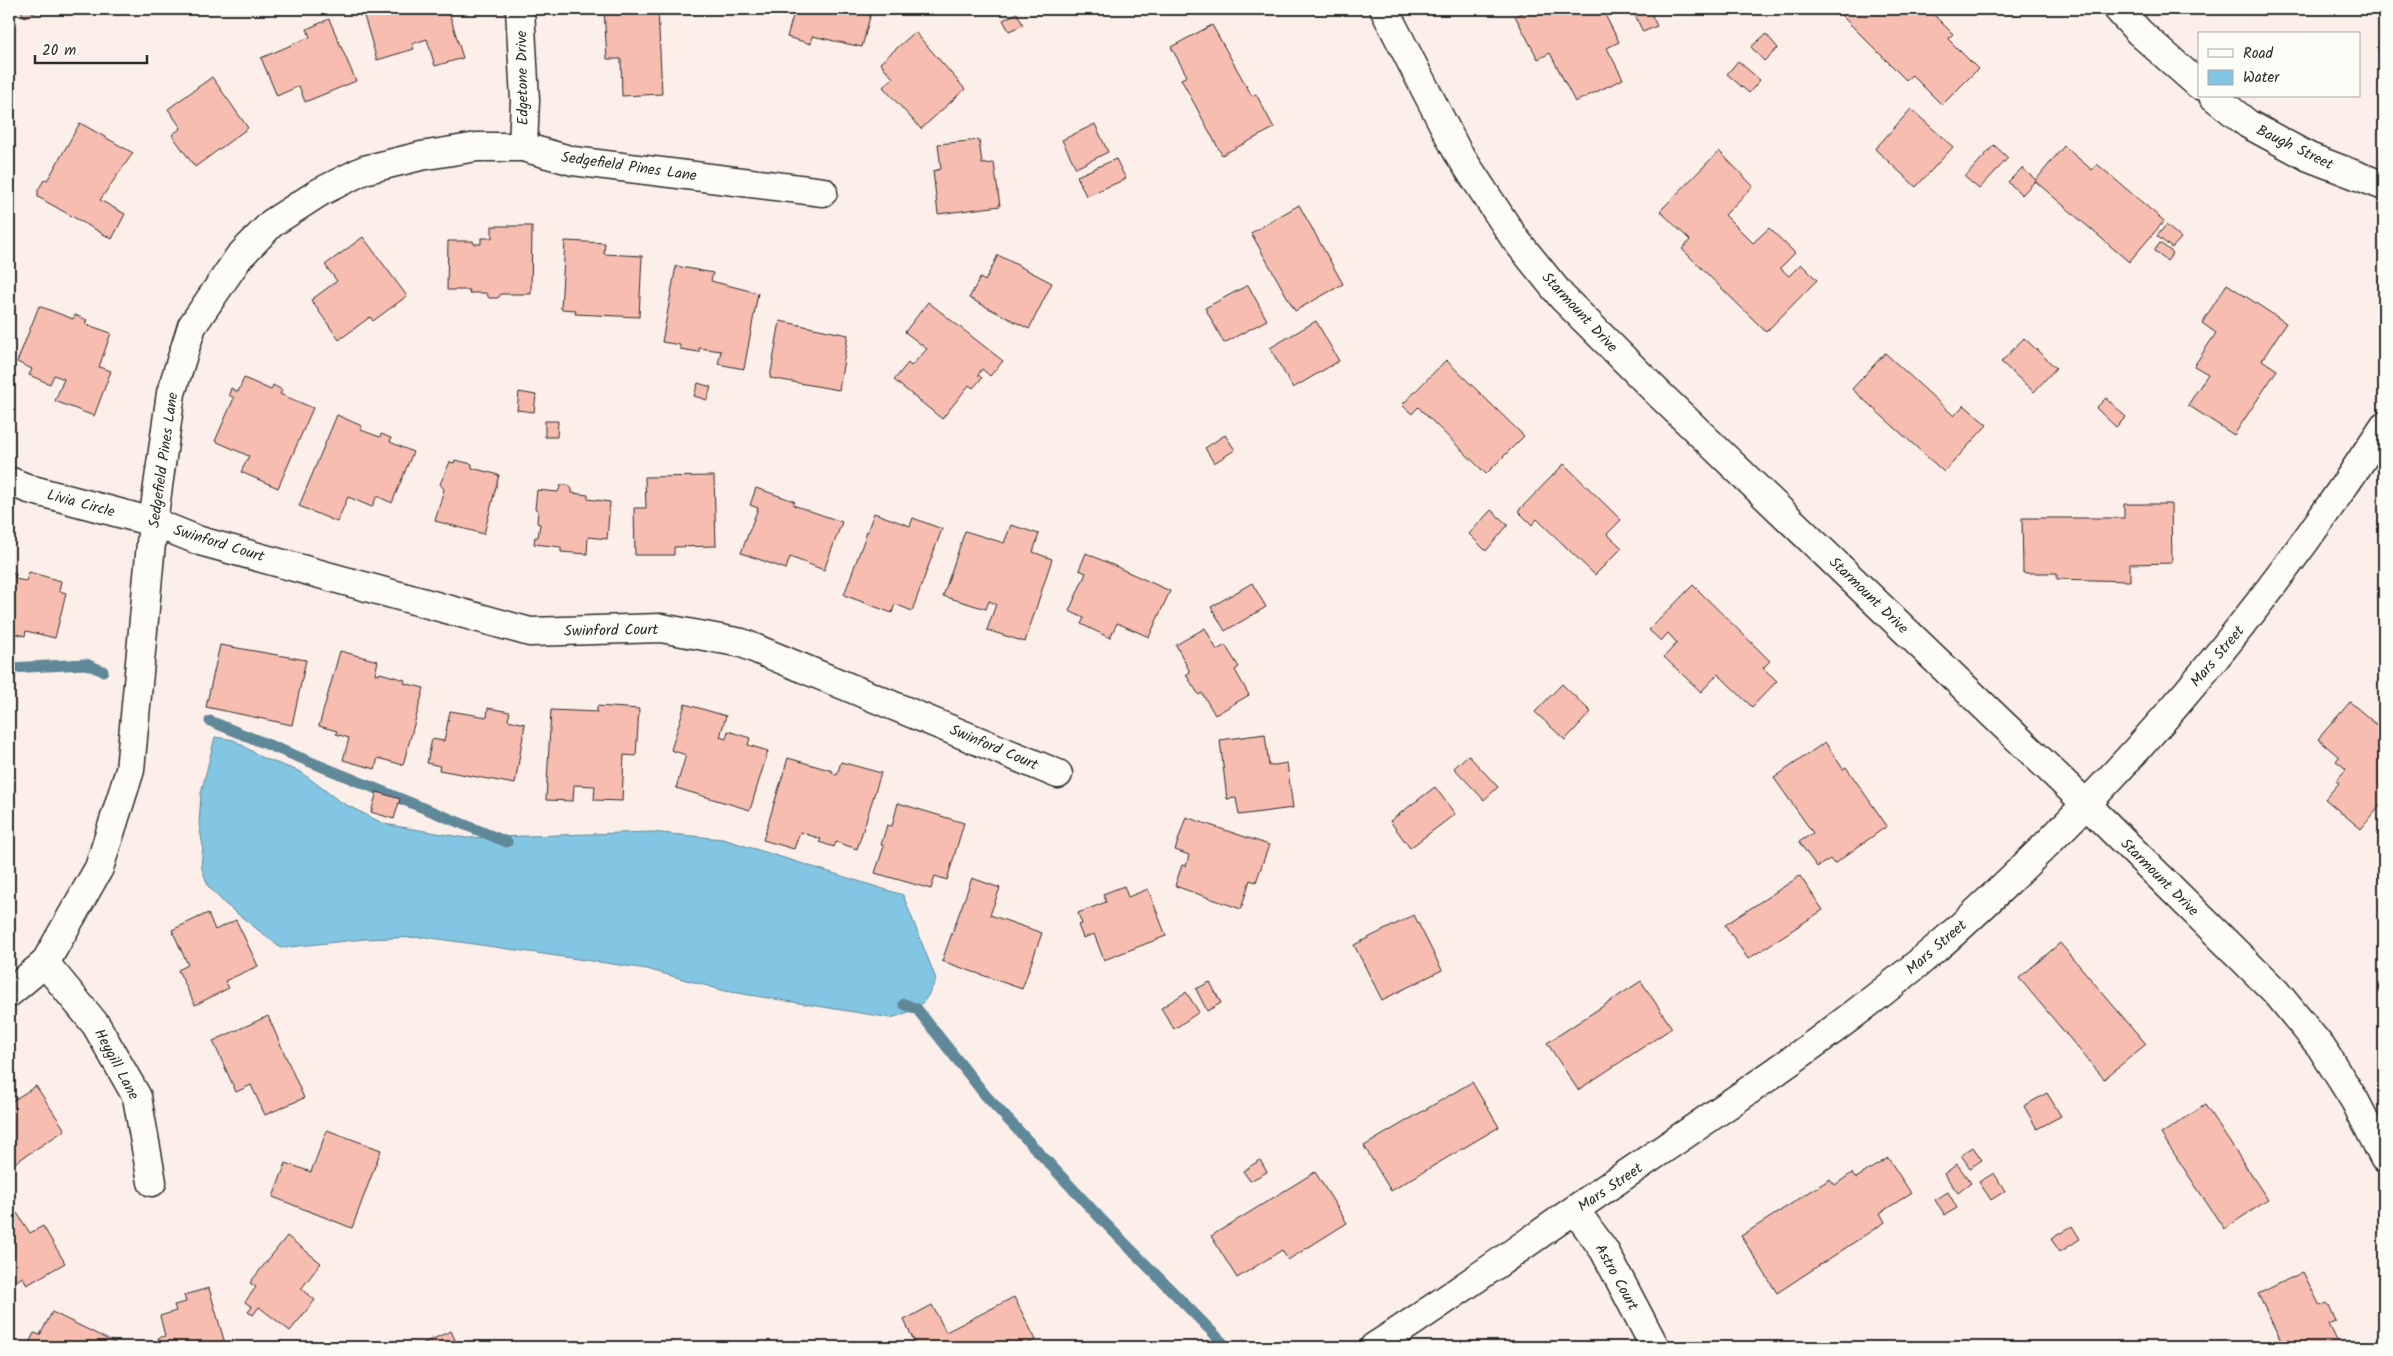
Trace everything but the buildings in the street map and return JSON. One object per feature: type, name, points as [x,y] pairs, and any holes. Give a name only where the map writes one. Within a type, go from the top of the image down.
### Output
[{"type":"street","name":"Edgetone Drive","points":[[520,9],[525,100],[523,146]]},
{"type":"street","name":"Starmount Drive","points":[[1384,9],[1456,151],[1515,239],[1562,297],[1664,399],[2086,804],[2276,992],[2321,1047],[2355,1101],[2384,1158]]},
{"type":"street","points":[[2118,9],[2139,32],[2198,84]]},
{"type":"street","name":"Baugh Street","points":[[2216,98],[2248,124],[2309,157],[2384,186]]},
{"type":"street","name":"Sedgefield Pines Lane","points":[[9,993],[45,963],[99,868],[130,770],[154,522],[171,393],[192,326],[239,257],[272,223],[320,192],[364,170],[420,156],[477,148],[523,146],[573,161],[823,192]]},
{"type":"street","name":"Mars Street","points":[[1374,1347],[1758,1086],[1852,1017],[1935,949],[2005,886],[2150,736],[2269,592],[2384,426]]},
{"type":"street","name":"Livia Circle","points":[[9,481],[29,489],[154,522]]},
{"type":"street","name":"Swinford Court","points":[[154,522],[200,541],[530,632],[661,628],[742,643],[1058,774]]},
{"type":"street","name":"Heygill Lane","points":[[45,963],[96,1025],[137,1097],[146,1139],[152,1182]]},
{"type":"street","name":"Astro Court","points":[[1575,1210],[1604,1250],[1655,1347]]},
{"type":"water","points":[[215,737],[234,740],[263,758],[301,772],[339,801],[384,824],[466,838],[651,832],[723,839],[903,895],[936,979],[928,996],[920,1006],[891,1018],[725,991],[647,969],[425,937],[364,939],[281,948],[225,904],[208,886],[201,866],[203,846],[199,825],[201,793]]},
{"type":"waterway","points":[[9,668],[86,664],[103,671]]},
{"type":"waterway","points":[[210,721],[507,842]]},
{"type":"waterway","points":[[904,1004],[917,1009],[986,1096],[1102,1220],[1227,1347]]}]
